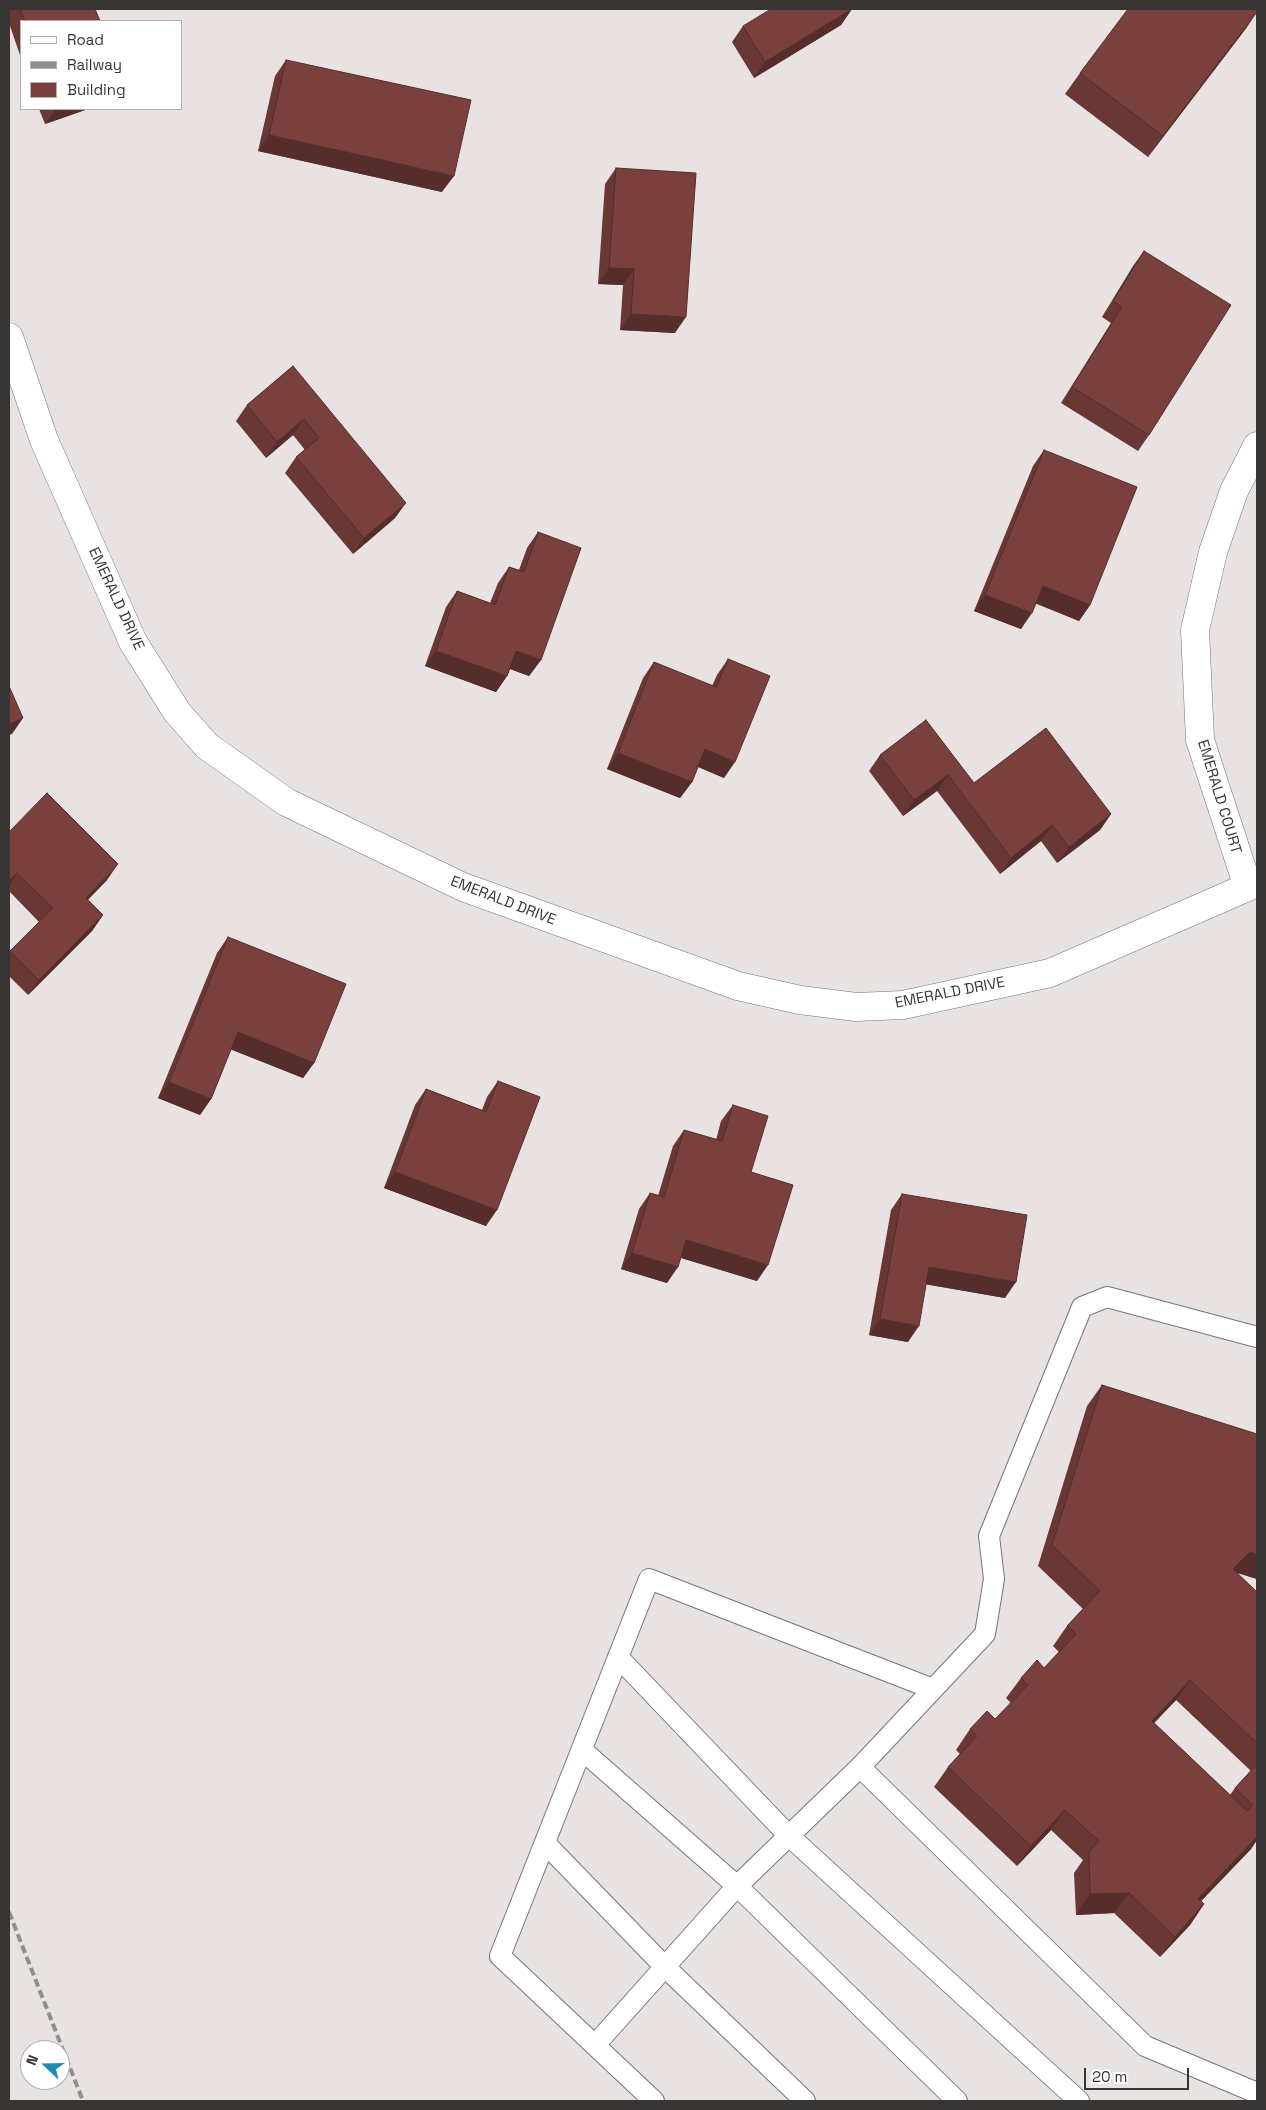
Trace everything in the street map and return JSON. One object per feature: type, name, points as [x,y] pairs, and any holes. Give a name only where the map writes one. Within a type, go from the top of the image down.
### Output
[{"type":"street","name":"EMERALD DRIVE","points":[[9,337],[44,440],[133,642],[177,712],[207,746],[286,802],[463,887],[738,986],[800,1000],[856,1007],[903,1005],[1050,973],[1253,885]]},
{"type":"street","name":"EMERALD COURT","points":[[1253,885],[1200,740],[1195,630],[1213,552],[1234,491],[1257,446]]},
{"type":"lane","points":[[595,2045],[737,1886],[860,1767],[985,1634],[994,1579],[989,1536],[1082,1307],[1107,1297],[1257,1337]]},
{"type":"lane","points":[[654,2101],[500,1956],[649,1580],[933,1689]]},
{"type":"lane","points":[[618,1657],[788,1835],[1079,2101]]},
{"type":"lane","points":[[582,1750],[737,1886],[958,2101]]},
{"type":"lane","points":[[860,1767],[1145,2046],[1257,2093]]},
{"type":"lane","points":[[545,1843],[665,1967],[805,2101]]},
{"type":"building","points":[[20,9],[95,9],[100,20],[25,20]]},
{"type":"building","points":[[771,9],[852,9],[765,62],[743,26]]},
{"type":"building","points":[[1128,9],[1257,9],[1257,12],[1163,136],[1080,73]]},
{"type":"building","points":[[286,60],[471,100],[454,176],[269,135]]},
{"type":"building","points":[[616,168],[696,173],[686,317],[631,314],[634,269],[609,268]]},
{"type":"building","points":[[1144,251],[1231,305],[1149,435],[1072,387],[1122,307],[1113,301]]},
{"type":"building","points":[[293,366],[406,503],[364,538],[296,457],[319,438],[304,419],[277,442],[247,405]]},
{"type":"building","points":[[1044,450],[1137,487],[1090,605],[1043,586],[1032,613],[985,595]]},
{"type":"building","points":[[538,532],[581,548],[541,660],[516,651],[507,676],[436,651],[457,591],[495,605],[509,567],[524,572]]},
{"type":"building","points":[[728,659],[770,676],[735,762],[705,749],[692,782],[618,753],[654,662],[716,687]]},
{"type":"building","points":[[9,686],[23,718],[9,724]]},
{"type":"building","points":[[926,720],[974,783],[1046,728],[1111,814],[1069,847],[1052,825],[1011,858],[948,775],[914,800],[880,755]]},
{"type":"building","points":[[47,793],[118,864],[86,898],[103,915],[39,980],[10,951],[53,908],[17,873],[9,881],[9,832]]},
{"type":"building","points":[[228,937],[346,984],[314,1063],[238,1032],[211,1099],[169,1082]]},
{"type":"building","points":[[498,1081],[540,1097],[497,1210],[395,1172],[426,1089],[486,1112]]},
{"type":"building","points":[[733,1105],[768,1116],[751,1172],[793,1185],[768,1265],[686,1240],[678,1267],[632,1253],[650,1193],[664,1197],[684,1130],[722,1141]]},
{"type":"building","points":[[902,1194],[1027,1215],[1016,1282],[929,1267],[919,1326],[880,1319]]},
{"type":"building","points":[[1102,1385],[1257,1434],[1257,1554],[1250,1552],[1233,1569],[1257,1592],[1257,1743],[1190,1680],[1152,1721],[1247,1811],[1253,1805],[1235,1788],[1257,1764],[1257,1837],[1198,1899],[1204,1904],[1175,1937],[1129,1893],[1090,1894],[1089,1852],[1099,1841],[1065,1810],[1031,1846],[948,1767],[977,1736],[970,1729],[987,1711],[995,1719],[1028,1685],[1021,1678],[1037,1660],[1044,1668],[1076,1634],[1067,1626],[1100,1591],[1052,1545]]},
{"type":"railway","points":[[9,1912],[83,2101]]}]
